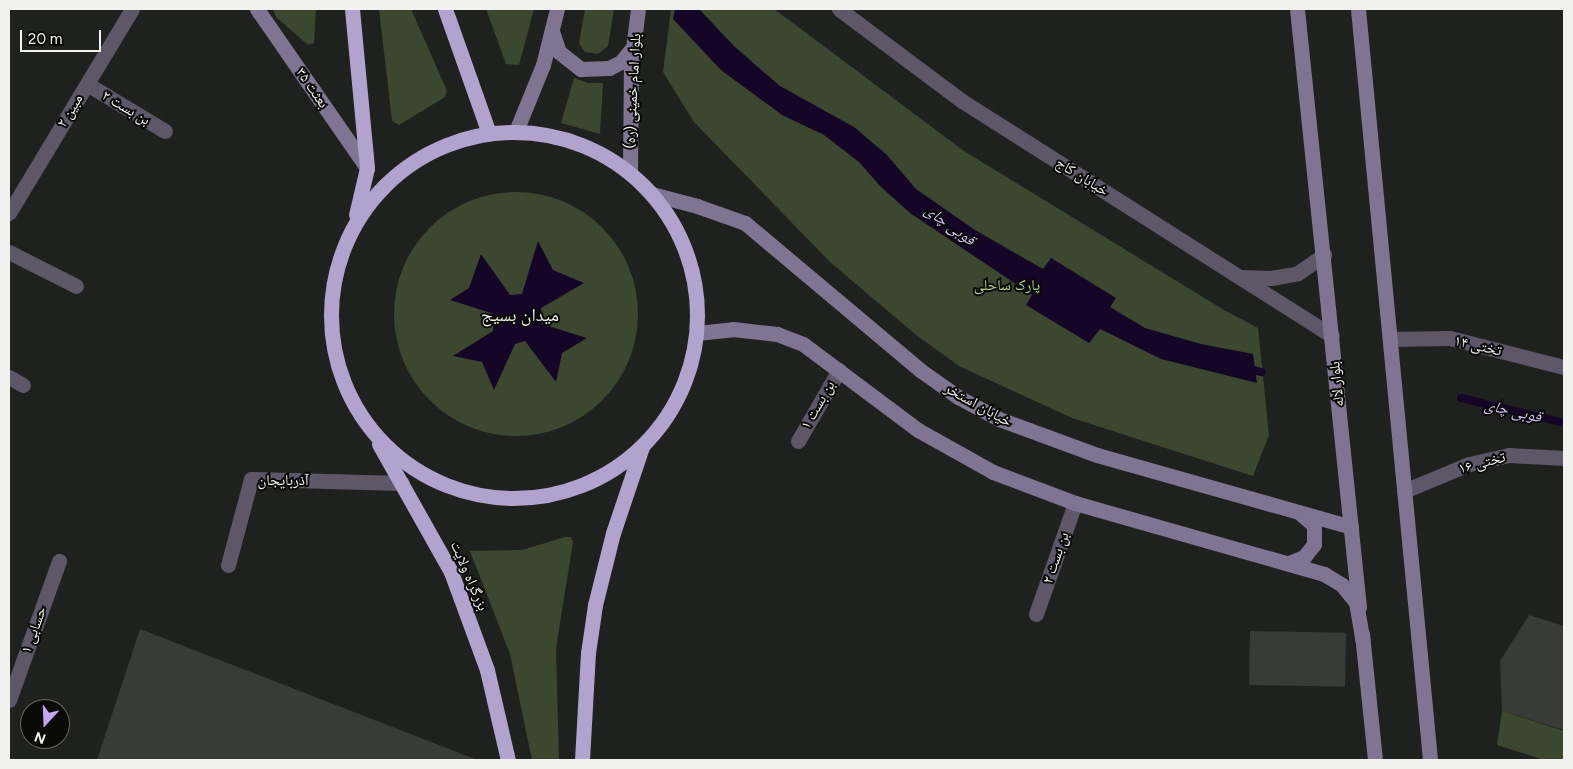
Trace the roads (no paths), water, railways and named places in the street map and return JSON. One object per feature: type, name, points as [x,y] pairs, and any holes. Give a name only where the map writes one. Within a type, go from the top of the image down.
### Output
[{"type":"highway","points":[[352,9],[367,168],[354,224],[337,267],[330,320],[340,372],[364,420],[390,450],[423,473],[459,489],[498,497],[538,496],[576,487],[612,470],[643,445],[658,429],[680,394],[697,333],[697,297],[692,268],[678,233],[652,194],[630,172],[604,155],[576,143],[547,134],[516,131],[489,133],[463,138],[414,161],[374,196],[354,224]]},
{"type":"highway","points":[[445,9],[489,133]]},
{"type":"highway","name":"بزرگراه ولایت","points":[[364,420],[402,483],[451,572],[487,670],[508,760]]},
{"type":"highway","points":[[582,760],[588,653],[595,605],[613,532],[643,445]]},
{"type":"street","name":"مبین ۲","points":[[9,213],[132,9]]},
{"type":"street","name":"بعثت ۳۵","points":[[257,9],[367,168]]},
{"type":"street","points":[[516,131],[543,65],[557,9]]},
{"type":"street","name":"بلوار امام خمینی (ره)","points":[[630,172],[633,47],[638,9]]},
{"type":"street","name":"خیابان کاج","points":[[839,9],[962,101],[1242,277],[1332,336]]},
{"type":"street","name":"بلوار لاله","points":[[1297,9],[1375,760]]},
{"type":"street","points":[[1358,9],[1430,760]]},
{"type":"street","points":[[552,31],[559,52],[581,69],[609,68],[621,62],[633,47]]},
{"type":"street","name":"بن بست ۲","points":[[87,84],[165,131]]},
{"type":"street","name":"خیابان استخر","points":[[652,194],[697,206],[745,223],[920,370],[958,397],[999,419],[1097,455],[1351,527]]},
{"type":"street","points":[[9,252],[76,286]]},
{"type":"street","points":[[1242,277],[1271,278],[1298,273],[1324,255]]},
{"type":"street","points":[[697,333],[733,329],[777,334],[802,344],[904,420],[961,456],[1029,487],[1075,503],[1324,574],[1342,585],[1356,602],[1363,643]]},
{"type":"street","name":"تختی ۱۴","points":[[1390,339],[1450,338],[1564,367]]},
{"type":"street","name":"بن بست ۱","points":[[798,440],[839,370]]},
{"type":"street","points":[[9,377],[23,385]]},
{"type":"street","name":"تختی ۱۶","points":[[1404,491],[1469,464],[1509,455],[1564,458]]},
{"type":"street","name":"آذربایجان","points":[[228,565],[251,479],[402,483]]},
{"type":"street","name":"بن بست ۲","points":[[1036,614],[1075,503]]},
{"type":"street","points":[[1289,563],[1304,557],[1314,544],[1314,526],[1299,512]]},
{"type":"street","name":"حسابی ۱","points":[[9,700],[59,560]]},
{"type":"water","name":"قوبی چای","points":[[675,9],[699,9],[735,47],[780,86],[854,127],[887,155],[916,189],[975,230],[1043,269],[1051,258],[1116,298],[1110,307],[1145,328],[1201,344],[1253,354],[1257,383],[1161,359],[1100,329],[1089,343],[1026,305],[1032,295],[910,213],[880,186],[859,162],[824,135],[782,115],[721,70],[673,19]]},
{"type":"water","points":[[538,241],[553,270],[584,283],[541,308],[542,324],[587,338],[562,353],[556,382],[525,341],[515,344],[494,390],[482,362],[453,356],[493,331],[494,314],[450,300],[469,288],[481,254],[510,295],[522,294]]},
{"type":"waterway","name":"قوبی چای","points":[[1247,368],[1261,372]]},
{"type":"waterway","name":"قوبی چای","points":[[1461,398],[1564,423]]},
{"type":"district","name":"میدان بسیج","points":[[520,315]]},
{"type":"park label","name":"پارک ساحلی","points":[[1007,286]]}]
